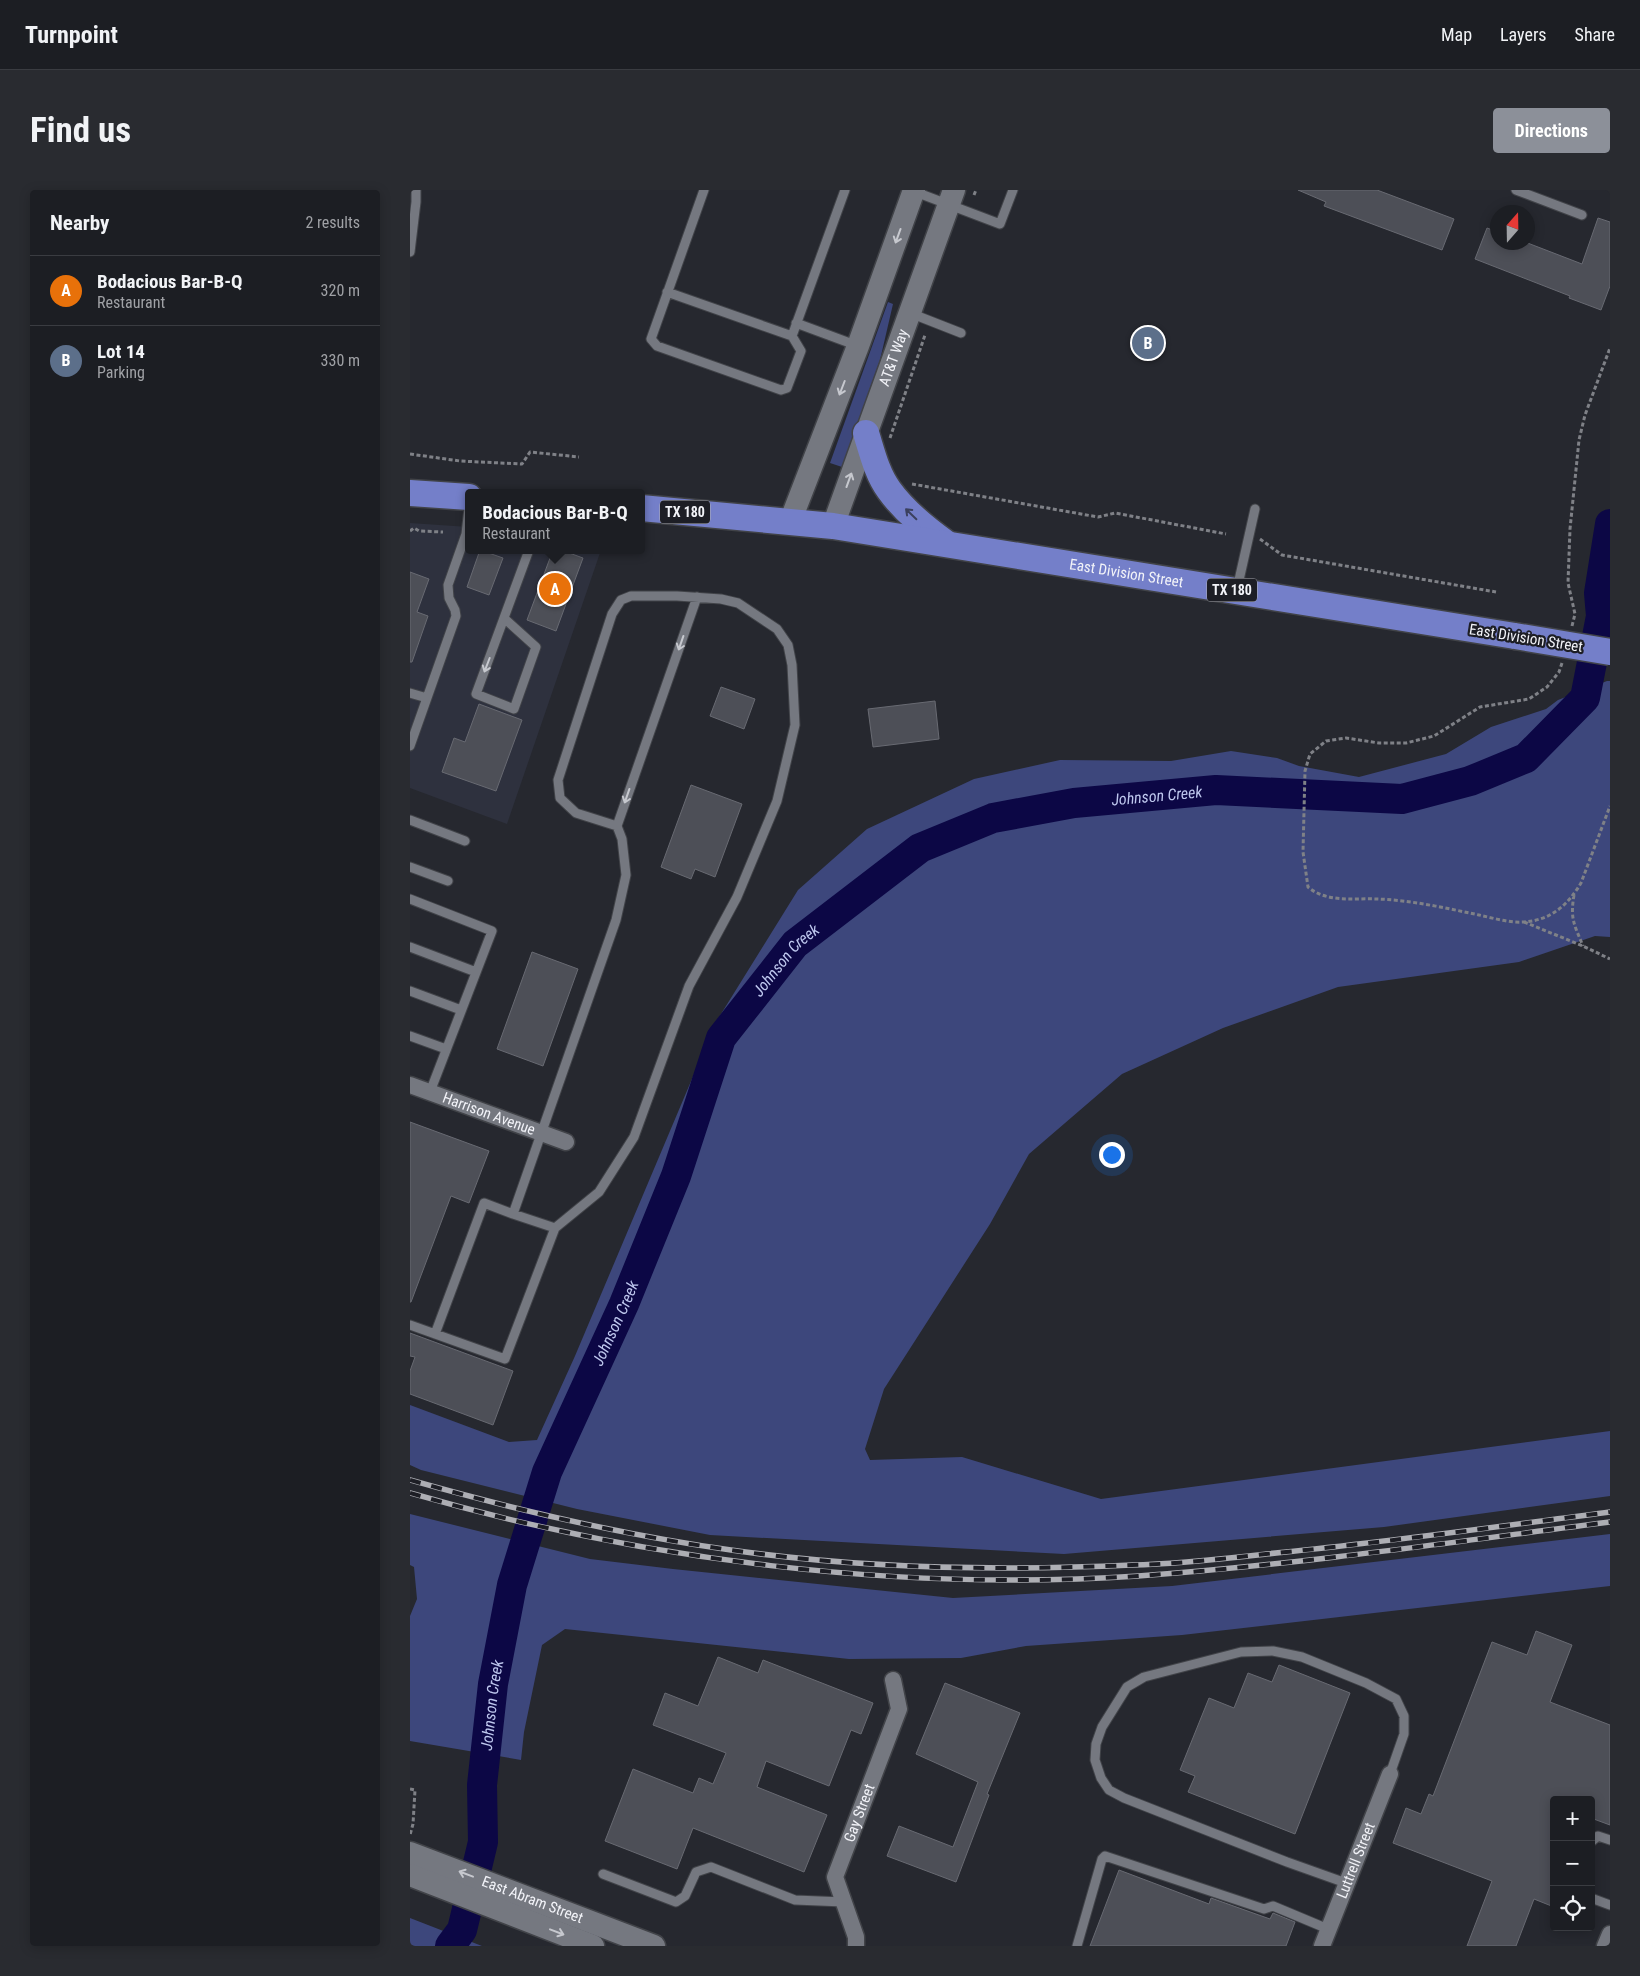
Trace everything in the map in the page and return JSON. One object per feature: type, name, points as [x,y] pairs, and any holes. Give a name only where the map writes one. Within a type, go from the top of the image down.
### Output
[{"type":"main road","points":[[790,522],[858,346],[912,191]]},
{"type":"main road","name":"AT&T Way","points":[[833,526],[877,438],[910,313],[959,197]]},
{"type":"main road","points":[[877,438],[876,465],[888,489],[924,527],[948,544]]},
{"type":"main road","points":[[410,493],[465,497]]},
{"type":"main road","name":"East Division Street","points":[[645,508],[833,526],[1610,652]]},
{"type":"main road","name":"East Abram Street","points":[[410,1853],[524,1908],[593,1946]]},
{"type":"main road","name":"East Abram Street","points":[[410,1875],[524,1908],[622,1940],[654,1946]]},
{"type":"street","name":"Harrison Avenue","points":[[410,1085],[566,1142]]},
{"type":"street","name":"Gay Street","points":[[856,1946],[856,1936],[835,1877],[899,1709],[893,1680]]},
{"type":"street","name":"Luttrell Street","points":[[1322,1946],[1390,1774]]},
{"type":"street","points":[[1605,1946],[1610,1934]]},
{"type":"lane","points":[[410,252],[416,190]]},
{"type":"lane","points":[[667,292],[792,336],[801,351],[787,388],[781,390],[655,345],[651,337],[667,292],[704,190]]},
{"type":"lane","points":[[792,336],[845,190]]},
{"type":"lane","points":[[912,191],[959,197],[1000,224],[1013,190]]},
{"type":"lane","points":[[1516,190],[1535,193],[1582,215]]},
{"type":"lane","points":[[910,313],[961,333]]},
{"type":"lane","points":[[796,323],[858,346]]},
{"type":"lane","points":[[1236,591],[1255,509]]},
{"type":"lane","points":[[410,746],[456,616],[455,610],[448,598],[448,585],[465,537]]},
{"type":"lane","points":[[505,619],[536,647],[514,709],[476,694],[528,554]]},
{"type":"lane","points":[[410,1325],[505,1359],[554,1228],[599,1192],[634,1137],[689,986],[736,897],[777,802],[794,725],[792,665],[788,645],[777,628],[738,603],[721,599],[630,596],[621,600],[612,614],[558,780],[560,798],[576,813],[617,826]]},
{"type":"lane","points":[[513,1214],[616,920],[626,875],[622,839],[617,826],[697,597]]},
{"type":"lane","points":[[410,693],[427,698]]},
{"type":"lane","points":[[410,820],[465,840]]},
{"type":"lane","points":[[410,867],[448,882]]},
{"type":"lane","points":[[410,899],[492,931],[430,1092]]},
{"type":"lane","points":[[410,947],[476,972]]},
{"type":"lane","points":[[410,991],[462,1010]]},
{"type":"lane","points":[[410,1036],[446,1049]]},
{"type":"lane","points":[[435,1334],[484,1203],[554,1228]]},
{"type":"lane","points":[[1346,1883],[1124,1798],[1109,1790],[1101,1778],[1095,1760],[1096,1744],[1102,1727],[1128,1687],[1144,1676],[1241,1652],[1273,1651],[1302,1658],[1366,1683],[1396,1699],[1404,1716],[1404,1734],[1390,1774]]},
{"type":"lane","points":[[1592,1841],[1598,1836],[1610,1840]]},
{"type":"lane","points":[[1077,1946],[1102,1858],[1105,1856],[1264,1909],[1273,1906],[1328,1929]]},
{"type":"lane","points":[[603,1874],[676,1902],[684,1896],[696,1872],[712,1866],[795,1900],[844,1902]]},
{"type":"lane","points":[[1595,1899],[1610,1905]]},
{"type":"path","points":[[959,197],[976,190]]},
{"type":"path","points":[[877,438],[924,334]]},
{"type":"path","points":[[1570,631],[1575,614],[1568,583],[1570,529],[1579,440],[1585,415],[1610,348]]},
{"type":"path","points":[[410,454],[460,461],[522,464],[530,452],[579,457]]},
{"type":"path","points":[[907,481],[916,486],[1098,517],[1115,514],[1226,534]]},
{"type":"path","points":[[410,531],[414,528],[420,531],[443,532]]},
{"type":"path","points":[[1260,539],[1282,555],[1496,592]]},
{"type":"path","points":[[1564,656],[1559,672],[1547,688],[1529,699],[1480,707],[1434,736],[1406,743],[1379,743],[1346,738],[1326,741],[1310,754],[1305,771],[1303,852],[1308,886],[1316,893],[1328,898],[1395,900],[1501,920],[1523,922],[1610,959]]},
{"type":"path","points":[[1523,922],[1553,914],[1566,905],[1574,895],[1581,883],[1610,806]]},
{"type":"path","points":[[1574,895],[1571,912],[1573,923],[1583,946]]},
{"type":"path","points":[[410,1790],[415,1790],[414,1824],[410,1835]]},
{"type":"shaded area","points":[[888,302],[893,304],[880,360],[842,467],[830,463]]},
{"type":"shaded area","points":[[410,523],[465,527],[465,554],[600,554],[507,824],[410,788]]},
{"type":"shaded area","points":[[1610,681],[1610,937],[1595,936],[1519,962],[1338,987],[1223,1028],[1122,1074],[1029,1154],[990,1224],[884,1389],[865,1449],[870,1460],[962,1457],[1101,1499],[1610,1431],[1610,1496],[1384,1527],[1064,1554],[710,1535],[577,1509],[421,1470],[410,1465],[410,1405],[509,1442],[537,1440],[575,1356],[716,1022],[798,890],[867,829],[974,779],[1060,760],[1171,761],[1231,751],[1277,758],[1299,766],[1359,777],[1446,754],[1491,727],[1546,709],[1558,700]]},
{"type":"shaded area","points":[[410,1514],[590,1559],[953,1598],[1172,1586],[1610,1534],[1610,1586],[1182,1635],[1026,1646],[961,1658],[849,1659],[565,1629],[542,1645],[524,1732],[521,1760],[410,1741],[410,1616],[417,1599],[414,1567],[410,1565]]},
{"type":"shaded area","points":[[410,1918],[482,1946],[410,1946]]},
{"type":"building","points":[[1298,190],[1377,190],[1454,219],[1442,250],[1324,206],[1326,202]]},
{"type":"building","points":[[1598,218],[1610,222],[1610,286],[1601,310],[1475,259],[1487,228],[1490,229],[1490,250],[1535,250],[1535,246],[1582,264]]},
{"type":"building","points":[[479,554],[492,554],[503,558],[489,595],[467,587]]},
{"type":"building","points":[[552,554],[572,554],[583,558],[556,631],[527,620]]},
{"type":"building","points":[[410,572],[429,579],[417,612],[428,616],[412,662],[410,662]]},
{"type":"building","points":[[721,687],[755,699],[744,729],[710,716]]},
{"type":"building","points":[[935,701],[939,739],[873,747],[868,709]]},
{"type":"building","points":[[479,704],[522,720],[496,791],[442,772],[454,738],[465,742]]},
{"type":"building","points":[[691,785],[742,804],[715,877],[695,869],[691,879],[661,867]]},
{"type":"building","points":[[532,952],[578,969],[543,1066],[497,1049]]},
{"type":"building","points":[[410,1122],[489,1151],[469,1203],[451,1196],[411,1302],[410,1302]]},
{"type":"building","points":[[410,1333],[513,1371],[493,1425],[410,1394],[410,1371],[415,1357],[410,1356]]},
{"type":"building","points":[[1536,1631],[1572,1645],[1550,1702],[1610,1725],[1610,1825],[1595,1819],[1595,1796],[1550,1796],[1550,1905],[1534,1899],[1516,1946],[1467,1946],[1492,1881],[1393,1843],[1406,1808],[1421,1814],[1429,1794],[1433,1796],[1492,1642],[1527,1655]]},
{"type":"building","points":[[718,1657],[758,1673],[763,1660],[873,1703],[861,1734],[851,1730],[829,1786],[766,1761],[757,1787],[827,1815],[804,1872],[693,1828],[677,1869],[605,1841],[633,1769],[693,1793],[699,1778],[713,1784],[726,1753],[653,1725],[665,1693],[698,1706]]},
{"type":"building","points":[[1279,1665],[1350,1693],[1295,1834],[1188,1792],[1195,1776],[1180,1770],[1209,1698],[1234,1708],[1248,1673],[1272,1682]]},
{"type":"building","points":[[945,1683],[1020,1713],[987,1794],[989,1795],[956,1882],[887,1856],[899,1826],[953,1847],[978,1782],[916,1754]]},
{"type":"building","points":[[1119,1870],[1209,1904],[1211,1898],[1270,1919],[1273,1913],[1295,1922],[1286,1946],[1090,1946]]},
{"type":"waterway","name":"Johnson Creek","points":[[450,1946],[462,1930],[483,1842],[482,1785],[493,1684],[512,1585],[547,1472],[624,1304],[676,1176],[721,1038],[795,944],[920,848],[993,818],[1074,803],[1216,790],[1402,799],[1470,781],[1526,758],[1585,698],[1601,616],[1599,593],[1610,524]]},
{"type":"railway","points":[[410,1480],[569,1521],[690,1544],[831,1561],[931,1567],[1032,1568],[1182,1562],[1438,1535],[1610,1512]]},
{"type":"railway","points":[[410,1493],[498,1516],[587,1536],[679,1553],[771,1566],[955,1579],[1047,1580],[1138,1576],[1256,1566],[1610,1522]]},
{"type":"place","name":"Lot 14","points":[[1148,343]]},
{"type":"place","name":"Bodacious Bar-B-Q","points":[[555,589]]}]
